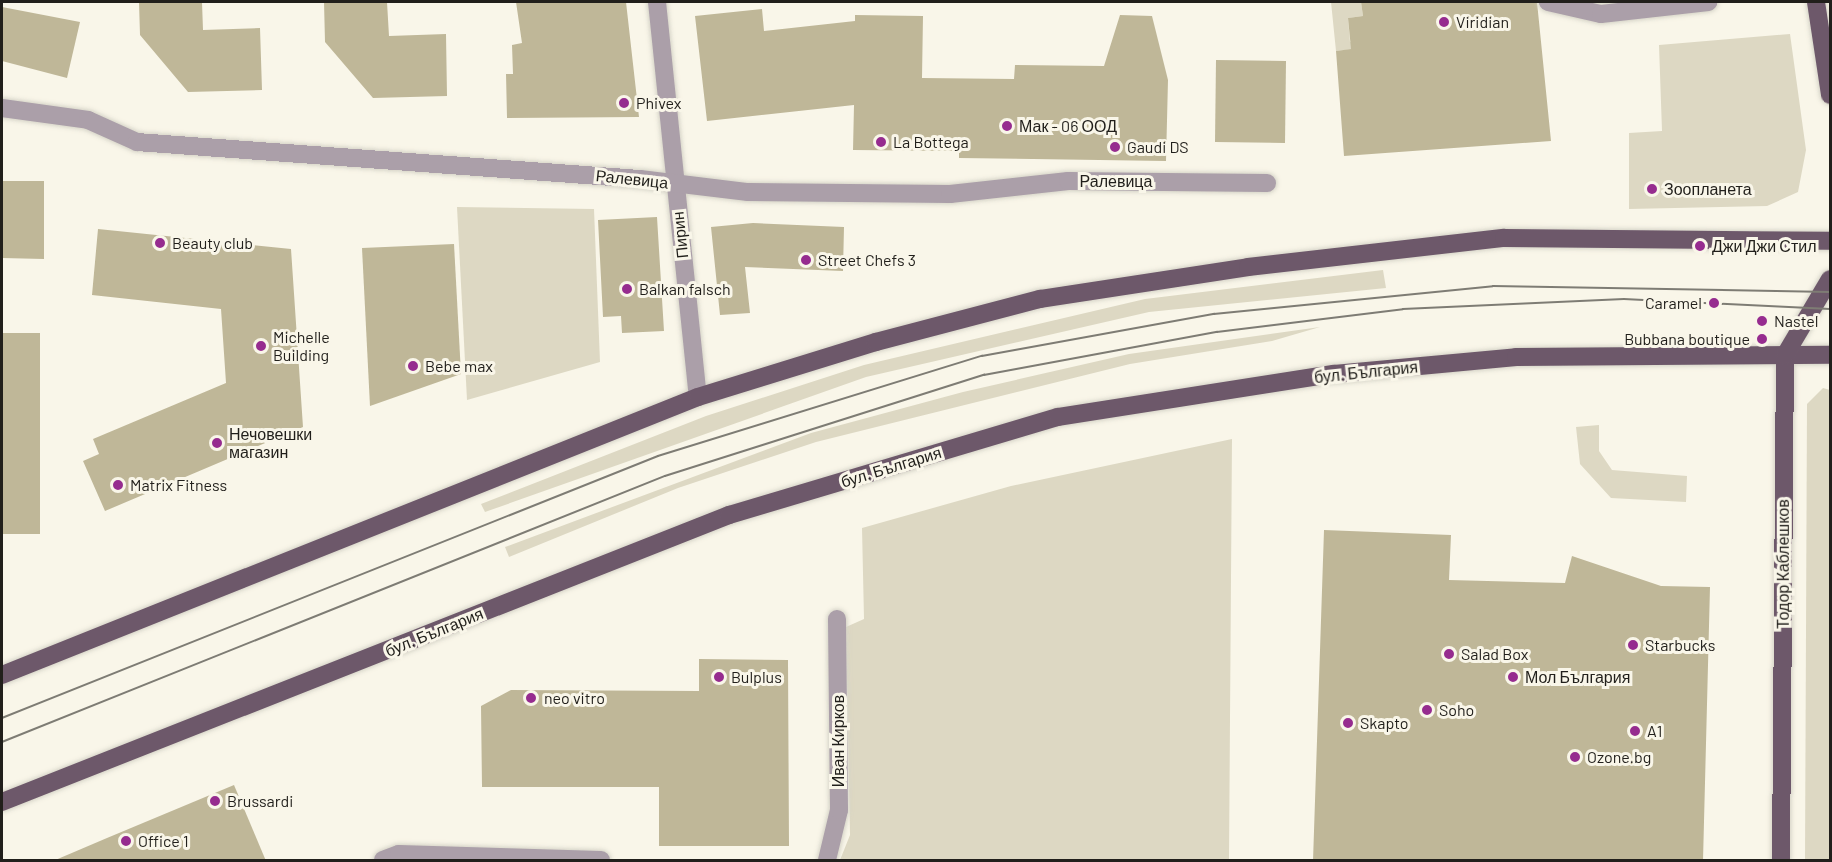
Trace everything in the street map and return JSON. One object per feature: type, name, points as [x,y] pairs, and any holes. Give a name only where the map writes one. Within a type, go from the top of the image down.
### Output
[{"type":"main road","points":[[1816,2],[1830,95]]},
{"type":"main road","points":[[2,675],[698,397],[876,342],[1040,299],[1248,267],[1504,238],[1830,241]]},
{"type":"main road","points":[[1785,355],[1830,279]]},
{"type":"main road","name":"Тодор Каблешков","points":[[1781,861],[1785,355]]},
{"type":"main road","name":"бул. България","points":[[2,802],[729,515],[1058,417],[1334,374],[1516,357],[1830,355]]},
{"type":"street","name":"Пирин","points":[[657,2],[674,184],[698,397]]},
{"type":"street","points":[[1548,2],[1601,14],[1708,2]]},
{"type":"street","name":"Ралевица","points":[[2,108],[88,120],[137,142],[674,184],[748,192],[950,194],[1068,181],[1267,183]]},
{"type":"street","name":"Иван Кирков","points":[[827,861],[839,810],[837,619]]},
{"type":"street","points":[[394,858],[601,861]]},
{"type":"shaded area","points":[[1331,2],[1361,2],[1363,16],[1348,18],[1350,42],[1488,34],[1336,51]]},
{"type":"shaded area","points":[[1790,34],[1806,150],[1798,192],[1767,206],[1629,209],[1629,133],[1662,131],[1659,45]]},
{"type":"shaded area","points":[[457,207],[594,209],[600,362],[467,400]]},
{"type":"shaded area","points":[[1383,270],[1386,288],[1149,312],[866,377],[485,512],[481,504],[706,416],[864,365],[1145,299]]},
{"type":"shaded area","points":[[1320,327],[1272,341],[1130,364],[816,442],[678,488],[509,557],[505,547],[811,433],[963,392],[1129,354]]},
{"type":"shaded area","points":[[1823,388],[1830,390],[1830,860],[1805,860],[1807,404]]},
{"type":"shaded area","points":[[1599,425],[1599,451],[1612,470],[1687,476],[1686,502],[1611,498],[1580,464],[1576,427]]},
{"type":"shaded area","points":[[1232,439],[1229,860],[840,860],[850,835],[846,627],[864,619],[862,528],[1011,486]]},
{"type":"building","points":[[139,2],[202,2],[203,30],[260,28],[262,90],[188,92],[140,35]]},
{"type":"building","points":[[324,2],[387,2],[389,36],[446,34],[447,96],[373,98],[325,42]]},
{"type":"building","points":[[516,2],[626,2],[639,117],[507,118],[506,74],[513,74],[512,45],[522,43]]},
{"type":"building","points":[[1361,2],[1537,2],[1551,141],[1344,156],[1336,51],[1351,49],[1348,18],[1363,16]]},
{"type":"building","points":[[2,7],[80,22],[67,78],[2,61]]},
{"type":"building","points":[[762,9],[764,31],[855,21],[855,15],[923,16],[922,78],[1014,79],[1015,65],[1104,66],[1120,15],[1152,16],[1168,80],[1166,161],[959,158],[959,151],[853,150],[854,105],[707,121],[695,16]]},
{"type":"building","points":[[1216,60],[1286,61],[1285,143],[1215,142]]},
{"type":"building","points":[[2,181],[44,181],[44,259],[2,258]]},
{"type":"building","points":[[657,217],[664,331],[622,333],[621,316],[603,317],[598,220]]},
{"type":"building","points":[[753,223],[844,227],[843,271],[745,267],[750,313],[720,315],[711,227]]},
{"type":"building","name":"Michelle Building","points":[[98,229],[291,249],[303,427],[105,511],[83,461],[99,454],[93,439],[226,383],[221,309],[92,295]]},
{"type":"building","points":[[454,244],[461,374],[370,406],[362,248]]},
{"type":"building","points":[[2,333],[40,333],[40,534],[2,534]]},
{"type":"building","name":"Мол България","points":[[1324,530],[1451,535],[1449,580],[1565,583],[1572,556],[1661,586],[1710,587],[1703,861],[1313,861]]},
{"type":"building","points":[[699,659],[788,660],[789,846],[659,846],[659,787],[482,787],[481,706],[511,690],[699,691]]},
{"type":"building","points":[[234,785],[266,861],[53,861],[107,838]]},
{"type":"tram line","points":[[2,718],[658,456],[982,356],[1214,314],[1493,286],[1830,292]]},
{"type":"tram line","points":[[2,742],[665,476],[984,375],[1217,332],[1403,309],[1624,299],[1830,309]]},
{"type":"place","name":"Viridian","points":[[1444,22]]},
{"type":"place","name":"Phivex","points":[[624,103]]},
{"type":"place","name":"Мак - 06 ООД","points":[[1007,126]]},
{"type":"place","name":"La Bottega","points":[[881,142]]},
{"type":"place","name":"Gaudi DS","points":[[1115,147]]},
{"type":"place","name":"Зоопланета","points":[[1652,189]]},
{"type":"place","name":"Beauty club","points":[[160,243]]},
{"type":"place","name":"Джи Джи Стил","points":[[1700,246]]},
{"type":"place","name":"Street Chefs 3","points":[[806,260]]},
{"type":"place","name":"Balkan falsch","points":[[627,289]]},
{"type":"place","name":"Caramel","points":[[1714,303]]},
{"type":"place","name":"Nastel","points":[[1762,321]]},
{"type":"place","name":"Bubbana boutique","points":[[1762,339]]},
{"type":"place","name":"Michelle Building","points":[[261,346]]},
{"type":"place","name":"Bebe max","points":[[413,366]]},
{"type":"place","name":"Нечовешки магазин","points":[[217,443]]},
{"type":"place","name":"Matrix Fitness","points":[[118,485]]},
{"type":"place","name":"Starbucks","points":[[1633,645]]},
{"type":"place","name":"Salad Box","points":[[1449,654]]},
{"type":"place","name":"Bulplus","points":[[719,677]]},
{"type":"place","name":"Мол България","points":[[1513,677]]},
{"type":"place","name":"neo vitro","points":[[531,698]]},
{"type":"place","name":"Soho","points":[[1427,710]]},
{"type":"place","name":"Skapto","points":[[1348,723]]},
{"type":"place","name":"A1","points":[[1635,731]]},
{"type":"place","name":"Ozone.bg","points":[[1575,757]]},
{"type":"place","name":"Brussardi","points":[[215,801]]},
{"type":"place","name":"Office 1","points":[[126,841]]}]
